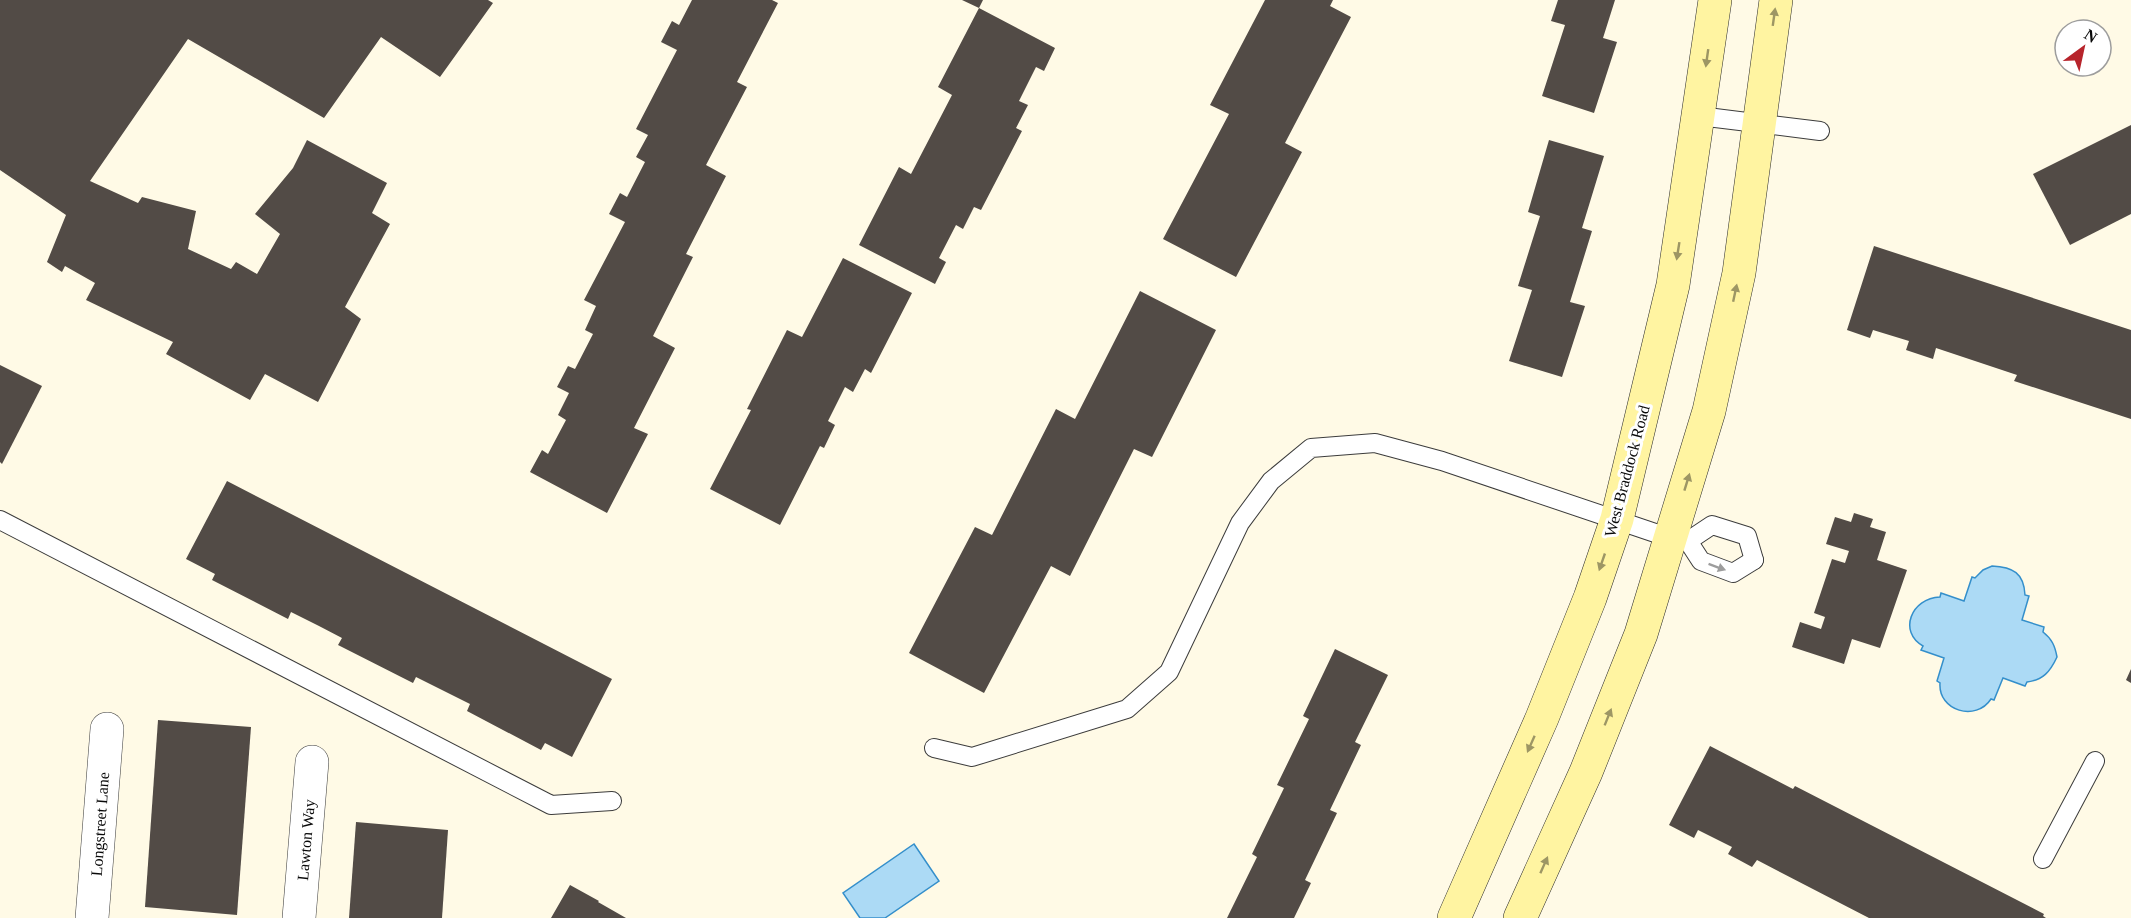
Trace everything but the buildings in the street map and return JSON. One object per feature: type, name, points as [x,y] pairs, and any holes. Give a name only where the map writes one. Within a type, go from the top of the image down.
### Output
[{"type":"main road","name":"West Braddock Road","points":[[1454,918],[1542,718],[1590,598],[1617,519],[1673,285],[1715,0]]},
{"type":"main road","points":[[1520,918],[1586,772],[1679,539],[1739,273],[1776,0]]},
{"type":"street","name":"Longstreet Lane","points":[[93,918],[107,729]]},
{"type":"street","name":"Lawton Way","points":[[299,918],[312,762]]},
{"type":"lane","points":[[1699,116],[1820,132]]},
{"type":"lane","points":[[934,748],[972,757],[1127,709],[1169,672],[1240,524],[1271,481],[1311,448],[1375,443],[1442,460],[1679,539],[1701,561],[1733,573],[1761,562],[1747,536],[1712,525],[1679,539]]},
{"type":"lane","points":[[0,520],[550,805],[612,801]]},
{"type":"lane","points":[[2043,859],[2095,761]]},
{"type":"water","points":[[1992,566],[2006,568],[2020,576],[2025,595],[2029,596],[2022,620],[2044,627],[2043,632],[2053,643],[2057,657],[2049,671],[2042,677],[2027,682],[2025,686],[2003,678],[1994,700],[1991,699],[1976,710],[1959,710],[1945,701],[1940,683],[1937,681],[1944,658],[1921,650],[1923,646],[1915,640],[1911,633],[1911,617],[1922,603],[1940,597],[1941,593],[1964,601],[1972,577],[1975,578],[1983,570]]},
{"type":"water","points":[[914,844],[939,881],[885,918],[860,918],[843,893]]}]
